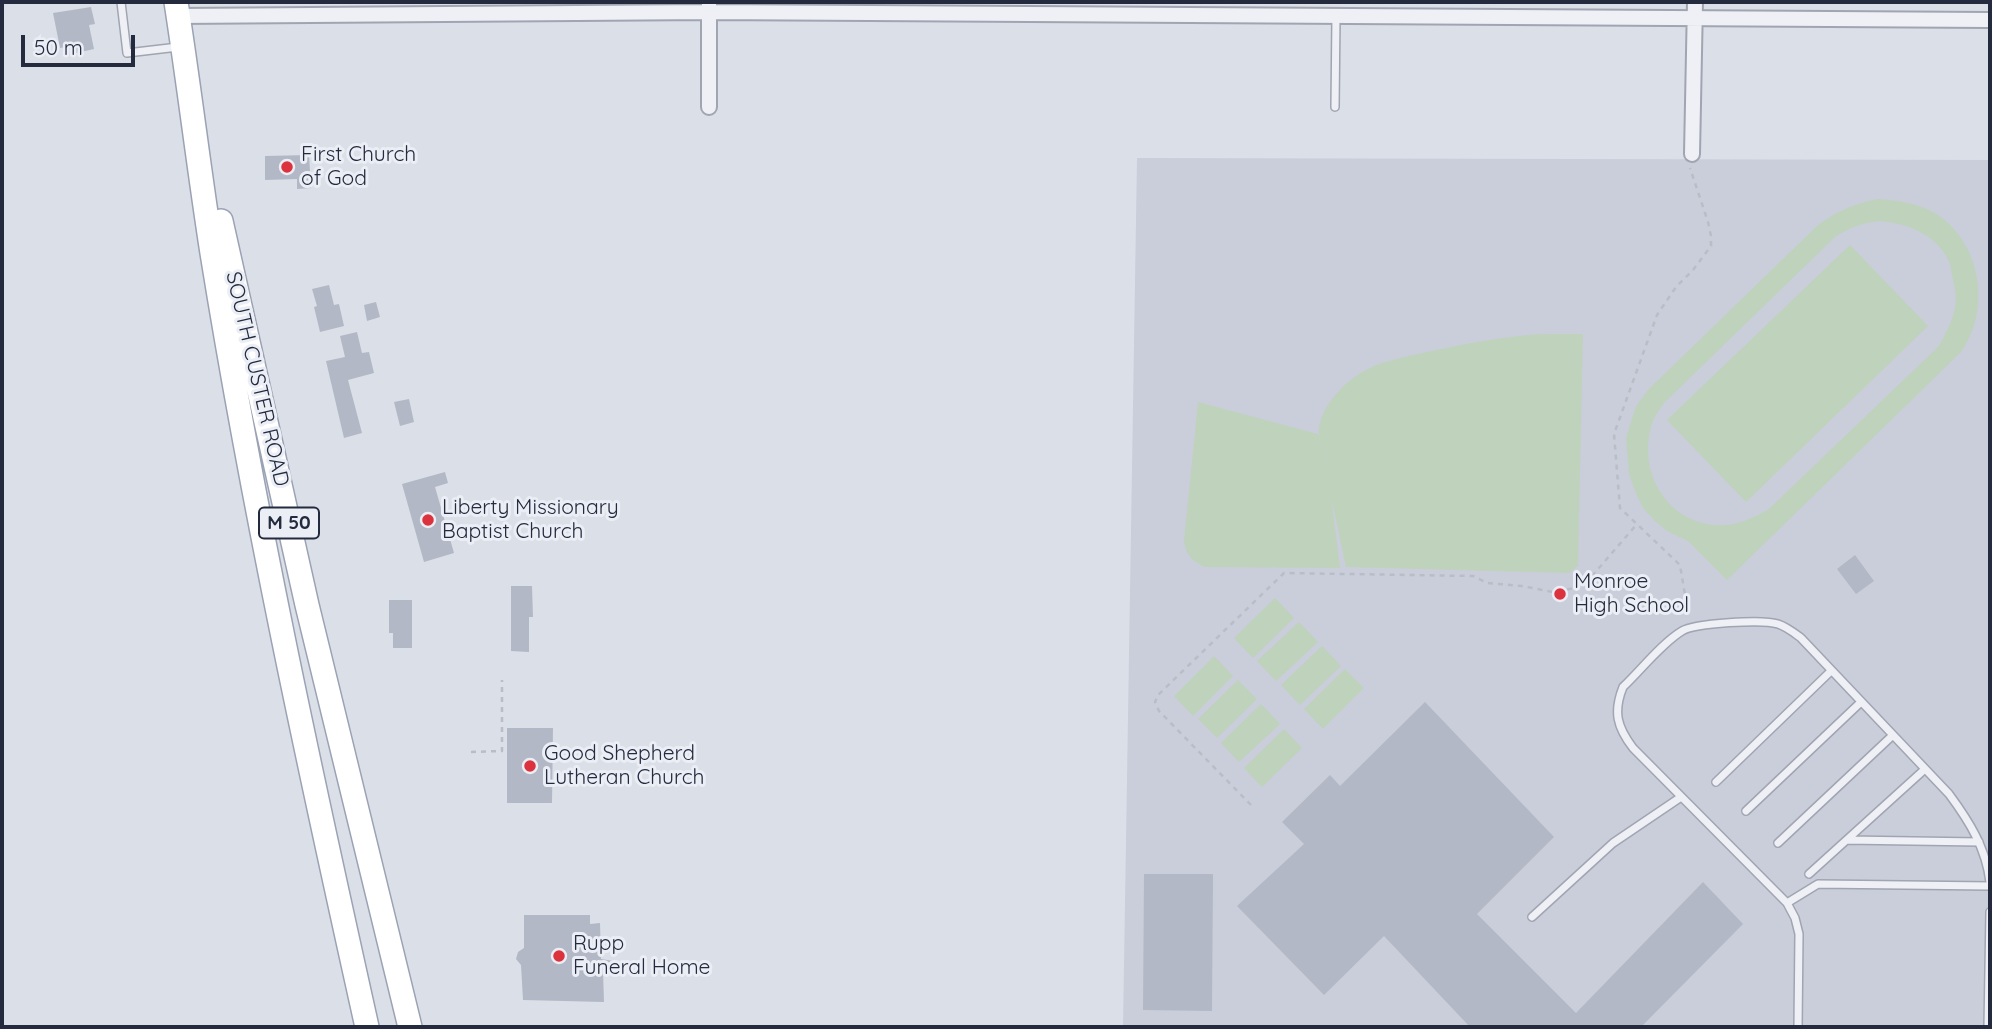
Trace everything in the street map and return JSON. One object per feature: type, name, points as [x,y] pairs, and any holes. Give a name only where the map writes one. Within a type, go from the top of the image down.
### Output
[{"type":"main road","name":"SOUTH CUSTER ROAD","points":[[177,9],[212,253],[247,446],[280,619],[367,1027]]},
{"type":"main road","name":"SOUTH CUSTER ROAD","points":[[177,9],[307,605],[410,1027]]},
{"type":"street","points":[[709,7],[709,107]]},
{"type":"street","points":[[177,9],[1695,9],[1990,20]]},
{"type":"street","points":[[1691,160],[1695,9]]},
{"type":"lane","points":[[121,2],[127,53],[183,47]]},
{"type":"lane","points":[[1332,11],[1335,107]]},
{"type":"lane","points":[[1787,903],[1818,884],[1990,884],[1979,842],[1955,802],[1788,628],[1775,623],[1752,622],[1696,625],[1674,636],[1623,687],[1617,710],[1619,722],[1626,738],[1787,903],[1799,934],[1798,1027]]},
{"type":"lane","points":[[1716,782],[1831,671]]},
{"type":"lane","points":[[1746,811],[1861,702]]},
{"type":"lane","points":[[1777,843],[1893,735]]},
{"type":"lane","points":[[1809,874],[1925,769]]},
{"type":"lane","points":[[1532,917],[1613,843],[1681,797]]},
{"type":"lane","points":[[1846,839],[1979,842]]},
{"type":"lane","points":[[1988,1027],[1990,912]]},
{"type":"path","points":[[1688,614],[1680,565],[1620,508],[1614,434],[1657,315],[1676,287],[1711,246],[1708,222],[1691,160]]},
{"type":"path","points":[[1251,805],[1159,710],[1155,702],[1158,695],[1284,573],[1473,576],[1487,583],[1553,592],[1575,588],[1587,576],[1592,576],[1637,524]]},
{"type":"path","points":[[471,752],[502,751],[502,680]]},
{"type":"shaded area","name":"Monroe High School","points":[[1137,158],[1990,160],[1990,1027],[1123,1027]]},
{"type":"green space","points":[[1877,199],[1914,204],[1935,213],[1951,226],[1963,241],[1972,258],[1979,297],[1971,335],[1961,352],[1727,580],[1688,541],[1667,531],[1643,508],[1629,474],[1626,438],[1636,406],[1649,389],[1818,225],[1839,212]],"holes":[[[1879,221],[1900,224],[1921,232],[1938,245],[1950,264],[1956,304],[1951,323],[1938,347],[1769,509],[1753,518],[1723,525],[1704,523],[1674,508],[1662,495],[1649,463],[1651,427],[1664,403],[1835,237],[1861,225]]]},
{"type":"green space","points":[[1850,245],[1928,326],[1746,502],[1667,420]]},
{"type":"green space","points":[[1540,334],[1583,334],[1578,566],[1569,573],[1346,567],[1331,496],[1340,568],[1205,567],[1188,554],[1184,541],[1198,402],[1318,434],[1325,463],[1319,435],[1321,418],[1330,401],[1358,374],[1379,364],[1408,356],[1482,341]]},
{"type":"green space","points":[[1275,598],[1294,618],[1253,658],[1234,638]]},
{"type":"green space","points":[[1299,622],[1318,642],[1276,681],[1257,661]]},
{"type":"green space","points":[[1322,646],[1341,666],[1300,705],[1281,685]]},
{"type":"green space","points":[[1214,656],[1233,676],[1193,716],[1174,696]]},
{"type":"green space","points":[[1345,669],[1364,688],[1323,729],[1304,709]]},
{"type":"green space","points":[[1238,680],[1257,699],[1217,738],[1198,719]]},
{"type":"green space","points":[[1261,704],[1280,724],[1239,762],[1221,743]]},
{"type":"green space","points":[[1284,729],[1302,748],[1262,787],[1244,768]]},
{"type":"building","points":[[91,7],[95,24],[89,25],[94,49],[76,53],[73,46],[60,48],[53,13]]},
{"type":"building","name":"First Church of God","points":[[309,155],[311,188],[297,189],[297,179],[265,180],[265,156]]},
{"type":"building","points":[[329,285],[334,305],[339,304],[344,326],[320,332],[312,289]]},
{"type":"building","points":[[376,302],[380,317],[367,321],[364,305]]},
{"type":"building","points":[[357,332],[362,353],[369,352],[374,373],[348,380],[362,433],[344,438],[326,361],[345,357],[340,336]]},
{"type":"building","points":[[409,399],[414,422],[400,426],[394,402]]},
{"type":"building","name":"Liberty Missionary Baptist Church","points":[[445,472],[448,483],[435,487],[454,553],[424,562],[402,484]]},
{"type":"building","points":[[1855,555],[1874,581],[1856,594],[1837,569]]},
{"type":"building","points":[[511,586],[532,586],[533,617],[529,617],[529,652],[511,651]]},
{"type":"building","points":[[389,600],[412,600],[412,648],[393,648],[393,633],[389,633]]},
{"type":"building","points":[[1425,702],[1554,837],[1477,914],[1576,1013],[1703,882],[1743,924],[1641,1027],[1470,1027],[1384,936],[1324,995],[1237,906],[1304,844],[1282,822],[1330,775],[1340,786]]},
{"type":"building","name":"Good Shepherd Lutheran Church","points":[[507,728],[553,728],[552,803],[507,803]]},
{"type":"building","points":[[1144,874],[1213,874],[1212,1011],[1143,1010]]},
{"type":"building","name":"Rupp Funeral Home","points":[[524,915],[590,915],[590,924],[600,923],[601,959],[626,963],[625,973],[603,971],[604,1002],[523,1000],[521,965],[516,959],[518,952],[524,948]]},
{"type":"place","name":"First Church of God","points":[[287,167]]},
{"type":"place","name":"Liberty Missionary Baptist Church","points":[[428,520]]},
{"type":"place","name":"Monroe High School","points":[[1560,594]]},
{"type":"place","name":"Good Shepherd Lutheran Church","points":[[530,766]]},
{"type":"place","name":"Rupp Funeral Home","points":[[559,956]]}]
